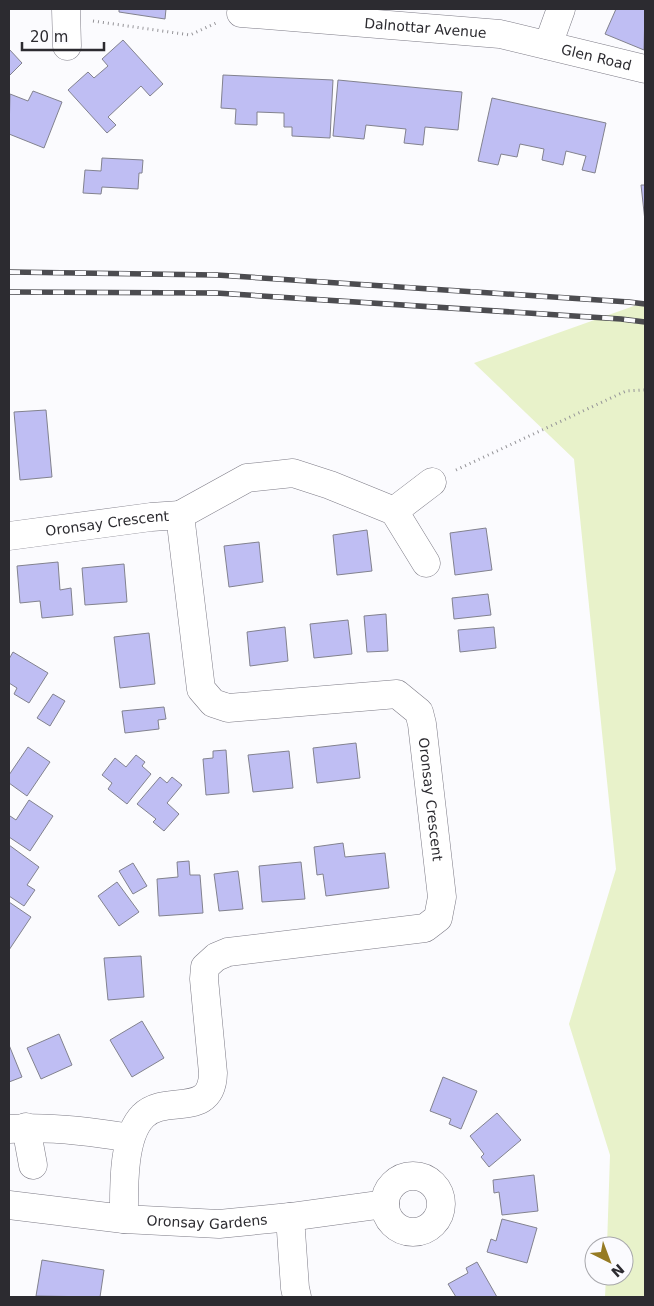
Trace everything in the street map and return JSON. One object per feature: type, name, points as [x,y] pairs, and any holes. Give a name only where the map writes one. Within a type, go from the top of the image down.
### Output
[{"type":"street","points":[[548,45],[561,9]]},
{"type":"street","points":[[66,13],[67,46]]},
{"type":"street","name":"Dalnottar Avenue","points":[[241,13],[500,34],[548,45]]},
{"type":"street","name":"Glen Road","points":[[548,45],[645,69]]},
{"type":"street","points":[[180,515],[247,478],[293,472],[394,511],[426,563]]},
{"type":"street","points":[[394,511],[432,482]]},
{"type":"street","name":"Oronsay Crescent","points":[[9,536],[151,517],[180,515],[200,689],[213,703],[228,708],[397,694],[419,712],[422,724],[442,897],[438,918],[425,928],[228,952],[216,957],[205,967],[204,979],[213,1086],[205,1098],[188,1103],[161,1106],[144,1115],[130,1138],[124,1176],[124,1219]]},
{"type":"street","points":[[33,1165],[17,1128],[84,1130],[130,1138]]},
{"type":"street","name":"Oronsay Gardens","points":[[9,1205],[124,1219],[219,1224],[290,1217],[385,1204]]},
{"type":"street","points":[[290,1217],[297,1297]]},
{"type":"path","points":[[66,13],[190,35],[241,13]]},
{"type":"path","points":[[432,482],[626,391],[645,390]]},
{"type":"green space","points":[[645,302],[645,1297],[605,1297],[606,1286],[634,1286],[634,1236],[607,1236],[610,1155],[569,1024],[616,869],[574,459],[474,363]]},
{"type":"building","points":[[119,9],[166,9],[165,19],[119,12]]},
{"type":"building","points":[[616,9],[645,9],[644,50],[605,34]]},
{"type":"building","points":[[123,40],[163,84],[150,96],[141,86],[108,117],[116,125],[107,133],[68,90],[88,72],[94,78],[108,66],[102,59]]},
{"type":"building","points":[[9,49],[22,63],[9,76]]},
{"type":"building","points":[[223,75],[333,80],[330,138],[292,136],[292,127],[284,127],[284,113],[257,112],[257,125],[235,124],[236,109],[221,108]]},
{"type":"building","points":[[338,80],[462,92],[458,130],[425,127],[423,145],[404,143],[406,129],[366,125],[364,139],[333,136]]},
{"type":"building","points":[[33,91],[62,102],[44,148],[9,134],[10,94],[28,101]]},
{"type":"building","points":[[492,98],[606,123],[595,173],[582,170],[586,156],[566,151],[563,165],[542,160],[544,149],[520,144],[517,157],[501,154],[498,165],[478,161]]},
{"type":"building","points":[[102,158],[143,160],[142,173],[139,173],[138,189],[102,187],[101,194],[83,193],[85,170],[101,171]]},
{"type":"building","points":[[641,185],[645,185],[645,221]]},
{"type":"building","points":[[46,410],[52,477],[20,480],[14,412]]},
{"type":"building","points":[[486,528],[492,570],[455,575],[450,533]]},
{"type":"building","points":[[367,530],[372,571],[337,575],[333,535]]},
{"type":"building","points":[[259,542],[263,582],[229,587],[224,546]]},
{"type":"building","points":[[58,562],[60,590],[71,588],[73,615],[42,618],[40,601],[20,603],[17,566]]},
{"type":"building","points":[[124,564],[127,602],[85,605],[82,568]]},
{"type":"building","points":[[488,594],[491,615],[454,619],[452,598]]},
{"type":"building","points":[[386,614],[388,651],[367,652],[364,616]]},
{"type":"building","points":[[348,620],[352,654],[314,658],[310,624]]},
{"type":"building","points":[[285,627],[288,661],[250,666],[247,632]]},
{"type":"building","points":[[494,627],[496,648],[460,652],[458,630]]},
{"type":"building","points":[[149,633],[155,684],[120,688],[114,637]]},
{"type":"building","points":[[13,652],[48,673],[29,703],[14,694],[17,688],[9,683],[9,659]]},
{"type":"building","points":[[53,694],[65,701],[50,726],[37,718]]},
{"type":"building","points":[[164,707],[166,719],[158,720],[159,729],[125,733],[122,711]]},
{"type":"building","points":[[356,743],[360,778],[317,783],[313,748]]},
{"type":"building","points":[[28,747],[50,762],[27,796],[9,783],[9,775]]},
{"type":"building","points":[[226,750],[229,793],[206,795],[203,759],[213,758],[213,751]]},
{"type":"building","points":[[289,751],[293,788],[253,792],[248,755]]},
{"type":"building","points":[[136,755],[145,762],[142,766],[151,774],[127,804],[108,789],[112,783],[102,775],[115,758],[126,767]]},
{"type":"building","points":[[160,777],[167,783],[172,777],[182,785],[167,803],[179,814],[164,831],[153,822],[156,819],[137,804]]},
{"type":"building","points":[[29,800],[53,816],[30,851],[9,837],[10,816],[16,820]]},
{"type":"building","points":[[343,843],[345,857],[385,853],[389,888],[326,896],[323,874],[317,875],[314,847]]},
{"type":"building","points":[[9,845],[39,867],[27,885],[35,890],[24,906],[9,896]]},
{"type":"building","points":[[189,861],[190,875],[200,875],[203,913],[159,916],[157,879],[178,877],[177,862]]},
{"type":"building","points":[[301,862],[305,899],[262,902],[259,866]]},
{"type":"building","points":[[133,863],[147,886],[133,894],[119,871]]},
{"type":"building","points":[[238,871],[243,909],[219,911],[214,874]]},
{"type":"building","points":[[117,882],[139,912],[119,926],[98,896]]},
{"type":"building","points":[[9,902],[31,917],[9,950]]},
{"type":"building","points":[[141,956],[144,997],[108,1000],[104,958]]},
{"type":"building","points":[[142,1021],[164,1058],[132,1077],[110,1040]]},
{"type":"building","points":[[59,1034],[72,1065],[41,1079],[27,1048]]},
{"type":"building","points":[[9,1045],[22,1077],[9,1082]]},
{"type":"building","points":[[443,1077],[477,1091],[461,1129],[449,1124],[451,1119],[430,1111]]},
{"type":"building","points":[[497,1113],[521,1140],[489,1167],[481,1157],[484,1154],[470,1136]]},
{"type":"building","points":[[534,1175],[538,1211],[502,1215],[499,1192],[494,1193],[493,1180]]},
{"type":"building","points":[[502,1219],[537,1228],[527,1263],[487,1252],[491,1239],[496,1241]]},
{"type":"building","points":[[42,1260],[104,1270],[100,1297],[36,1296]]},
{"type":"building","points":[[477,1262],[497,1297],[456,1297],[448,1284],[468,1273],[466,1268]]},
{"type":"railway","points":[[9,272],[217,275],[645,304]]},
{"type":"railway","points":[[9,292],[216,293],[645,322]]}]
